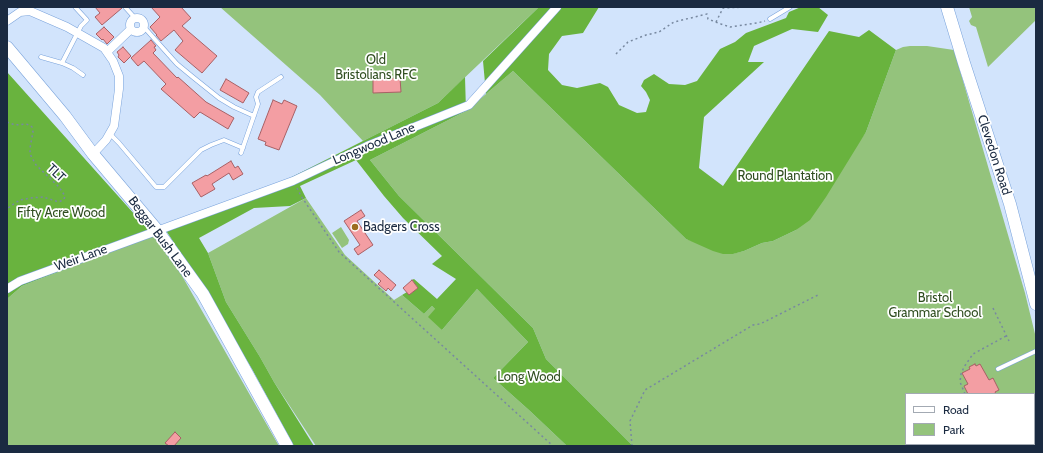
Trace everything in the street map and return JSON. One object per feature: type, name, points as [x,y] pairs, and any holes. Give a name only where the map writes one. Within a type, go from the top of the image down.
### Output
[{"type":"main road","name":"Clevedon Road","points":[[947,7],[1010,204],[1036,304]]},
{"type":"main road","name":"Beggar Bush Lane","points":[[7,47],[65,116],[93,154],[157,230],[203,294],[287,446]]},
{"type":"street","name":"Longwood Lane","points":[[157,230],[293,181],[367,146],[469,105],[557,7]]},
{"type":"street","points":[[7,21],[20,12],[30,9],[77,32],[104,48],[113,61],[119,76],[117,110],[114,126],[110,134],[93,154]]},
{"type":"street","points":[[135,18],[139,18],[144,26],[138,32],[134,31],[130,24],[131,20],[135,18]]},
{"type":"street","points":[[107,52],[131,28]]},
{"type":"street","name":"Weir Lane","points":[[7,289],[20,281],[157,230]]},
{"type":"lane","points":[[62,63],[77,32],[87,20],[75,7]]},
{"type":"lane","points":[[125,7],[135,18]]},
{"type":"lane","points":[[770,19],[790,7]]},
{"type":"lane","points":[[144,26],[177,64],[220,98],[234,107],[254,116]]},
{"type":"lane","points":[[41,57],[62,63],[73,68],[83,76]]},
{"type":"lane","points":[[110,134],[156,187],[164,187],[201,150],[211,145],[224,140],[242,150],[258,104],[256,96],[258,92],[281,77]]},
{"type":"lane","points":[[998,369],[1036,351]]},
{"type":"path","points":[[716,22],[723,8],[747,7]]},
{"type":"path","points":[[616,54],[628,42],[646,35],[660,32],[674,22],[706,14],[708,19],[730,27],[757,23],[770,19]]},
{"type":"path","name":"TLT","points":[[7,122],[16,125],[26,124],[32,128],[33,132],[30,154],[36,165],[59,187],[65,196],[64,199],[59,202],[43,197],[20,200],[7,209]]},
{"type":"path","points":[[293,181],[301,196],[339,252],[553,446]]},
{"type":"path","points":[[632,446],[630,421],[646,390],[753,325],[760,324],[820,294]]},
{"type":"path","points":[[993,308],[1009,341]]},
{"type":"path","points":[[965,393],[960,382],[961,374],[973,354],[1006,336]]},
{"type":"green space","name":"Old Bristolians RFC","points":[[220,7],[539,7],[438,103],[363,141],[320,95]]},
{"type":"green space","name":"Round Plantation","points":[[539,7],[599,7],[583,33],[562,36],[549,54],[548,70],[562,85],[577,88],[600,83],[608,87],[619,105],[637,113],[646,112],[650,100],[641,86],[644,80],[654,74],[669,84],[685,85],[697,81],[720,49],[735,42],[746,33],[786,18],[789,12],[801,7],[818,7],[828,15],[818,32],[792,29],[754,46],[748,62],[764,62],[704,117],[699,168],[723,186],[829,31],[859,37],[869,30],[896,50],[866,132],[810,220],[796,230],[773,241],[762,243],[733,254],[723,254],[686,239],[513,71],[486,94],[483,61]]},
{"type":"green space","points":[[969,7],[1036,7],[1036,20],[988,67],[976,27],[971,25],[969,21],[972,17]]},
{"type":"green space","name":"Bristol Grammar School","points":[[910,46],[927,46],[954,50],[1025,293],[1036,338],[1036,446],[633,446],[546,359],[533,328],[399,196],[370,160],[466,111],[513,71],[686,239],[732,254],[744,251],[762,243],[773,241],[796,230],[866,132],[896,50]]},
{"type":"green space","name":"Fifty Acre Wood","points":[[7,72],[153,235],[22,286],[7,299]]},
{"type":"green space","name":"Long Wood","points":[[465,77],[466,111],[370,160],[399,196],[533,328],[546,359],[633,446],[567,446],[493,378],[528,342],[477,289],[442,330],[428,317],[435,309],[432,306],[424,314],[402,295],[418,288],[412,280],[414,279],[437,299],[456,279],[432,264],[442,256],[403,218],[356,160],[300,186],[306,198],[290,206],[254,208],[199,238],[208,253],[226,302],[314,446],[294,446],[252,369],[203,287],[163,226],[280,183],[438,103]]},
{"type":"green space","points":[[306,198],[345,255],[394,300],[402,295],[424,314],[432,306],[435,309],[442,330],[477,289],[528,342],[493,378],[567,446],[316,446],[274,382],[226,302],[208,253]]},
{"type":"green space","points":[[341,227],[349,240],[348,244],[342,248],[332,233]]},
{"type":"green space","points":[[153,235],[173,260],[279,446],[7,446],[7,299],[22,286]]},
{"type":"building","points":[[95,7],[122,8],[102,25],[95,17],[100,13]]},
{"type":"building","points":[[151,7],[181,7],[191,18],[182,26],[217,56],[202,73],[175,50],[183,41],[174,30],[161,41],[156,35],[150,27],[160,17]]},
{"type":"building","points":[[104,27],[114,37],[107,44],[96,34]]},
{"type":"building","points":[[151,40],[156,46],[154,47],[156,50],[153,53],[177,78],[178,77],[206,102],[234,118],[228,129],[200,112],[194,118],[161,89],[166,84],[144,61],[138,66],[131,58]]},
{"type":"building","points":[[123,47],[131,56],[124,63],[118,57],[119,55],[117,52]]},
{"type":"building","name":"Old Bristolians RFC","points":[[400,78],[401,92],[373,93],[373,79]]},
{"type":"building","points":[[226,79],[249,93],[243,103],[220,90]]},
{"type":"building","points":[[273,100],[282,104],[284,100],[297,106],[279,150],[265,145],[266,142],[258,139]]},
{"type":"building","points":[[231,161],[235,168],[238,166],[243,174],[233,180],[229,173],[212,184],[215,189],[201,197],[192,183],[206,175],[207,176]]},
{"type":"building","name":"Badgers Cross","points":[[361,210],[365,216],[357,221],[373,245],[358,255],[354,249],[360,245],[344,221]]},
{"type":"building","points":[[379,270],[396,285],[391,291],[388,288],[386,291],[378,284],[381,281],[374,275]]},
{"type":"building","points":[[412,280],[418,288],[409,295],[403,288]]},
{"type":"building","points":[[975,364],[976,366],[980,364],[989,380],[993,378],[999,390],[996,393],[968,393],[964,386],[968,384],[962,373],[970,369],[969,367]]},
{"type":"building","points":[[175,432],[181,438],[174,446],[169,446],[165,443]]},
{"type":"place","name":"Badgers Cross","points":[[355,227]]}]
